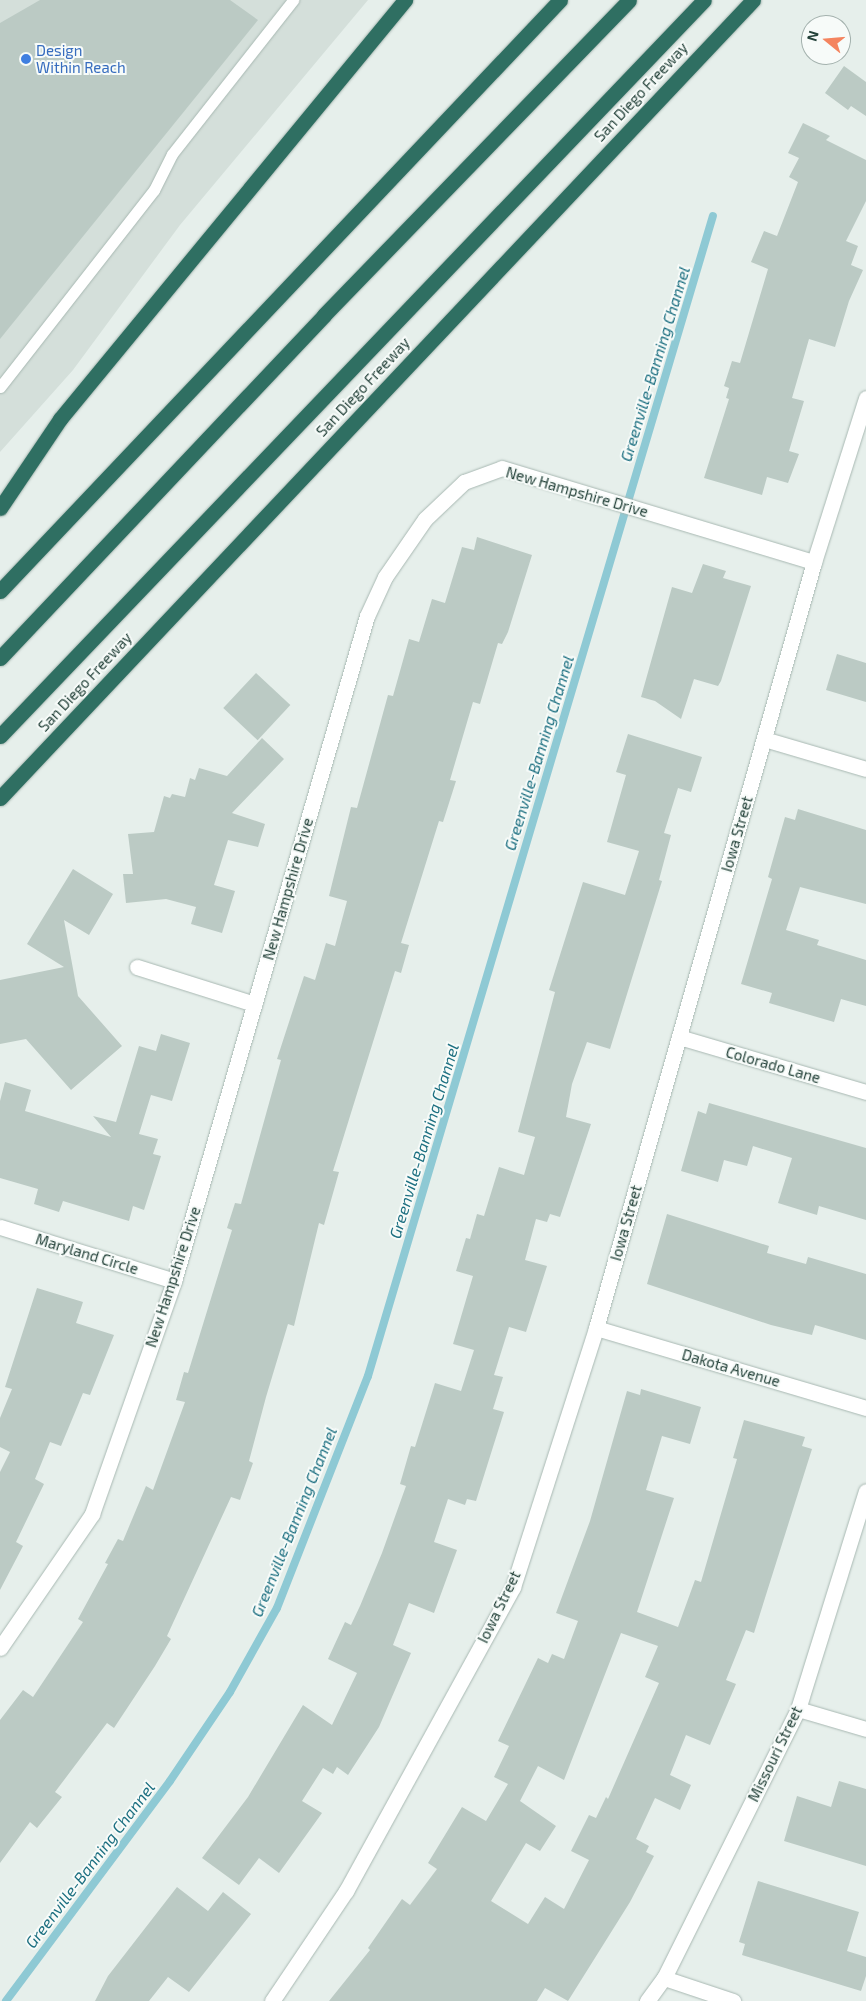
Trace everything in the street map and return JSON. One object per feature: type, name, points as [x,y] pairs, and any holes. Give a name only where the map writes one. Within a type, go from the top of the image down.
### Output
[{"type":"highway","points":[[0,508],[60,419],[405,0]]},
{"type":"highway","points":[[0,591],[560,0]]},
{"type":"highway","points":[[0,658],[331,308],[629,0]]},
{"type":"highway","points":[[0,736],[704,0]]},
{"type":"highway","name":"San Diego Freeway","points":[[0,798],[752,0]]},
{"type":"street","name":"Iowa Street","points":[[272,2001],[346,1891],[512,1587],[596,1328],[814,562],[866,398]]},
{"type":"street","name":"New Hampshire Drive","points":[[0,1648],[92,1514],[174,1281],[368,616],[385,577],[425,519],[464,482],[502,468],[814,562]]},
{"type":"street","points":[[764,739],[866,769]]},
{"type":"street","points":[[137,967],[254,1004]]},
{"type":"street","name":"Colorado Lane","points":[[679,1037],[866,1092]]},
{"type":"street","name":"Maryland Circle","points":[[0,1227],[174,1281]]},
{"type":"street","name":"Dakota Avenue","points":[[596,1328],[866,1408]]},
{"type":"street","name":"Missouri Street","points":[[647,2001],[664,1978],[798,1709],[866,1491]]},
{"type":"street","points":[[798,1709],[866,1729]]},
{"type":"street","points":[[664,1978],[733,2001]]},
{"type":"lane","points":[[0,387],[154,190],[172,154],[293,0]]},
{"type":"shaded area","points":[[0,0],[368,0],[180,225],[73,370],[0,452]]},
{"type":"building","points":[[40,0],[230,0],[258,20],[0,339],[0,23]]},
{"type":"building","points":[[844,66],[866,82],[866,116],[851,106],[848,110],[825,93]]},
{"type":"building","points":[[803,123],[830,136],[826,140],[866,160],[866,201],[846,241],[858,246],[851,265],[863,270],[849,301],[835,347],[809,339],[792,398],[804,401],[789,451],[799,454],[788,483],[767,477],[762,495],[704,478],[729,399],[726,398],[729,388],[724,386],[732,361],[740,363],[768,269],[751,262],[764,231],[777,236],[798,182],[789,177],[799,158],[788,153]]},
{"type":"building","points":[[477,537],[532,555],[508,632],[502,644],[498,643],[480,704],[473,702],[450,780],[456,781],[443,822],[439,821],[401,943],[409,945],[401,973],[395,971],[333,1171],[339,1172],[324,1225],[319,1223],[294,1326],[288,1324],[249,1461],[253,1463],[240,1500],[231,1497],[167,1636],[171,1639],[155,1666],[114,1728],[107,1723],[55,1792],[62,1797],[37,1828],[30,1822],[0,1863],[0,1720],[23,1690],[33,1697],[83,1622],[78,1619],[108,1564],[105,1563],[118,1539],[123,1541],[146,1486],[153,1490],[185,1402],[176,1400],[184,1372],[188,1373],[232,1230],[227,1228],[235,1203],[241,1204],[281,1060],[277,1059],[304,976],[315,980],[326,943],[335,946],[347,901],[329,896],[351,807],[357,808],[388,695],[393,696],[409,639],[419,642],[432,599],[445,603],[462,547],[474,550]]},
{"type":"building","points":[[703,564],[726,571],[723,578],[751,586],[721,681],[718,686],[694,679],[681,719],[655,701],[641,697],[672,587],[692,593]]},
{"type":"building","points":[[837,654],[866,663],[866,702],[826,690]]},
{"type":"building","points":[[256,673],[290,705],[258,740],[223,708]]},
{"type":"building","points":[[628,734],[702,757],[691,792],[678,788],[664,833],[671,835],[659,880],[662,881],[610,1049],[587,1042],[572,1084],[566,1117],[591,1124],[560,1217],[550,1214],[547,1222],[536,1219],[525,1260],[547,1266],[526,1332],[509,1327],[494,1375],[503,1377],[493,1409],[504,1412],[476,1501],[467,1499],[465,1505],[448,1499],[434,1542],[457,1550],[434,1613],[409,1603],[393,1645],[411,1653],[379,1727],[348,1775],[337,1767],[333,1774],[323,1768],[302,1801],[322,1813],[279,1873],[259,1858],[239,1885],[202,1858],[248,1797],[303,1705],[332,1725],[357,1673],[328,1659],[345,1622],[351,1625],[382,1553],[406,1486],[400,1484],[411,1446],[415,1447],[435,1383],[461,1391],[474,1350],[453,1344],[473,1276],[456,1271],[466,1238],[470,1239],[477,1214],[484,1216],[499,1167],[524,1175],[535,1137],[518,1132],[555,992],[549,990],[583,882],[625,895],[639,851],[607,842],[626,775],[616,772]]},
{"type":"building","points":[[262,738],[284,759],[232,813],[265,824],[258,847],[228,840],[214,885],[235,891],[222,933],[191,924],[196,907],[166,899],[126,903],[123,874],[133,874],[128,834],[154,832],[164,796],[170,798],[172,794],[185,797],[190,778],[195,780],[199,768],[227,776]]},
{"type":"building","points":[[798,809],[866,830],[866,904],[800,887],[786,930],[819,940],[817,945],[866,960],[866,1006],[841,999],[834,1022],[769,1003],[772,993],[741,984],[772,879],[768,877],[785,817],[795,820]]},
{"type":"building","points":[[73,869],[113,894],[89,935],[64,920],[78,996],[122,1046],[71,1090],[26,1039],[0,1044],[0,980],[64,967],[27,944]]},
{"type":"building","points":[[161,1034],[190,1043],[172,1101],[151,1095],[139,1134],[158,1139],[153,1154],[161,1156],[144,1210],[133,1206],[129,1221],[63,1201],[59,1212],[34,1204],[38,1189],[0,1178],[0,1101],[5,1082],[31,1090],[25,1111],[111,1137],[93,1116],[116,1122],[139,1046],[156,1051]]},
{"type":"building","points":[[709,1103],[866,1148],[866,1220],[819,1206],[817,1215],[778,1203],[792,1158],[753,1146],[747,1166],[724,1160],[718,1182],[681,1171],[698,1111],[706,1114]]},
{"type":"building","points":[[667,1214],[769,1246],[767,1253],[806,1264],[808,1257],[866,1274],[866,1340],[815,1325],[812,1335],[771,1325],[647,1284]]},
{"type":"building","points":[[37,1288],[83,1302],[76,1323],[114,1335],[90,1395],[83,1393],[61,1446],[50,1442],[35,1479],[44,1484],[16,1542],[23,1546],[0,1590],[0,1472],[10,1452],[0,1447],[0,1418],[12,1389],[5,1387]]},
{"type":"building","points":[[641,1389],[701,1407],[690,1444],[662,1436],[646,1490],[674,1498],[637,1612],[678,1627],[695,1580],[701,1582],[737,1459],[733,1458],[744,1420],[805,1437],[802,1446],[812,1449],[754,1633],[746,1630],[726,1680],[736,1684],[710,1745],[686,1735],[670,1775],[691,1785],[680,1810],[655,1798],[636,1839],[649,1846],[646,1852],[654,1856],[630,1902],[568,2001],[545,1988],[537,2001],[329,2001],[370,1950],[368,1948],[402,1899],[410,1905],[437,1869],[428,1863],[462,1807],[486,1821],[508,1784],[494,1777],[509,1746],[498,1741],[538,1658],[548,1663],[552,1654],[564,1659],[578,1621],[556,1613],[590,1521],[627,1391],[640,1395]],"holes":[[[621,1633],[658,1646],[645,1677],[659,1683],[608,1799],[606,1797],[596,1818],[589,1815],[571,1851],[589,1860],[564,1909],[545,1897],[528,1924],[491,1901],[526,1843],[540,1851],[556,1826],[520,1801],[538,1766],[564,1780]]]},
{"type":"building","points":[[839,1781],[866,1789],[866,1866],[784,1841],[797,1796],[831,1807]]},
{"type":"building","points":[[758,1881],[859,1912],[847,1951],[866,1957],[866,1976],[861,1991],[742,1955],[745,1944],[739,1942]]},
{"type":"building","points":[[177,1887],[208,1911],[223,1892],[251,1914],[189,1992],[168,1977],[149,2001],[95,2001],[108,1976]]},
{"type":"waterway","name":"Greenville-Banning Channel","points":[[6,2001],[170,1781],[230,1692],[277,1608],[368,1376],[713,216]]},
{"type":"place","name":"Design Within Reach","points":[[26,59]]}]
